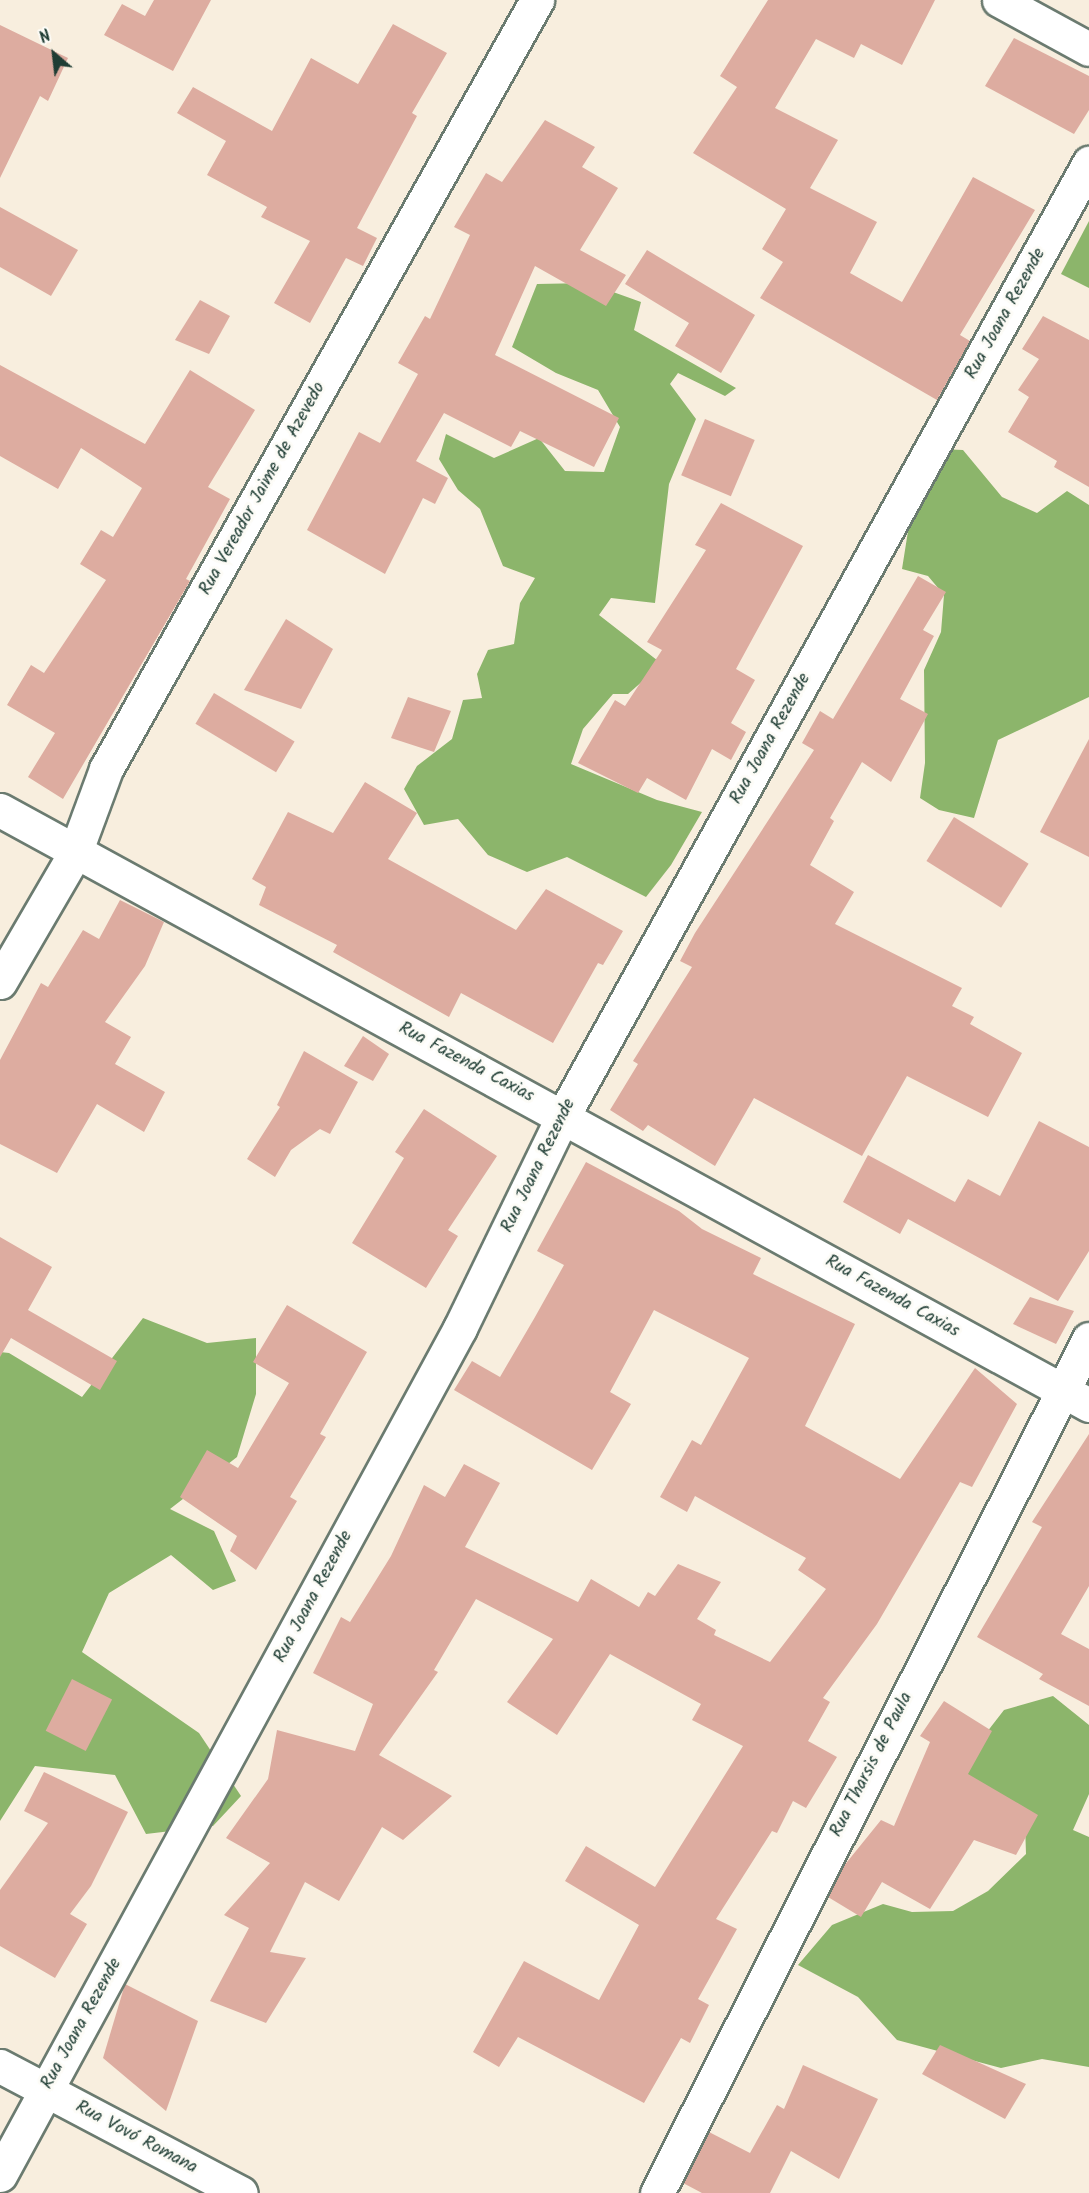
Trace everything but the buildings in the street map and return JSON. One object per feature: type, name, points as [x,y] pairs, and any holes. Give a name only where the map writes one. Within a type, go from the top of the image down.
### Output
[{"type":"street","name":"Rua Vereador Jaime de Azevedo","points":[[0,982],[75,853],[106,769],[537,0]]},
{"type":"street","points":[[999,0],[1089,49]]},
{"type":"street","name":"Rua Joana Rezende","points":[[0,2175],[460,1328],[563,1116],[1089,163]]},
{"type":"street","name":"Rua Fazenda Caxias","points":[[0,810],[1089,1405]]},
{"type":"street","name":"Rua Tharsis de Paula","points":[[657,2193],[1060,1390],[1089,1339]]},
{"type":"street","name":"Rua Vovó Romana","points":[[0,2066],[241,2193]]},
{"type":"green space","points":[[1089,221],[1089,288],[1061,274]]},
{"type":"green space","points":[[588,283],[641,302],[634,330],[736,388],[725,396],[678,373],[670,384],[696,419],[669,484],[655,603],[611,598],[599,615],[662,664],[628,694],[613,694],[583,729],[571,764],[657,800],[702,812],[671,865],[646,897],[567,857],[527,872],[488,855],[458,819],[424,825],[404,789],[417,766],[452,739],[463,700],[482,698],[477,674],[488,650],[514,644],[520,603],[535,578],[503,566],[480,509],[458,490],[439,459],[446,434],[494,458],[539,438],[565,471],[604,472],[620,427],[598,390],[556,373],[512,347],[537,284]]},
{"type":"green space","points":[[939,449],[963,450],[1002,497],[1037,513],[1067,491],[1089,505],[1089,697],[998,740],[974,818],[939,810],[920,798],[925,763],[924,670],[941,632],[944,595],[928,576],[902,569],[912,506]]},
{"type":"green space","points":[[143,1318],[207,1343],[256,1338],[256,1394],[237,1457],[170,1509],[214,1531],[236,1581],[213,1590],[171,1555],[109,1593],[82,1652],[199,1733],[241,1796],[213,1826],[146,1834],[115,1775],[35,1766],[0,1821],[0,1352],[9,1353],[82,1397]]},
{"type":"green space","points":[[1053,1696],[1089,1725],[1089,1794],[1073,1830],[1089,1837],[1089,2067],[1042,2059],[1001,2068],[897,2040],[858,1997],[798,1965],[832,1925],[883,1904],[912,1912],[953,1911],[988,1891],[1026,1854],[1025,1824],[961,1790],[966,1759],[1004,1710]]}]
